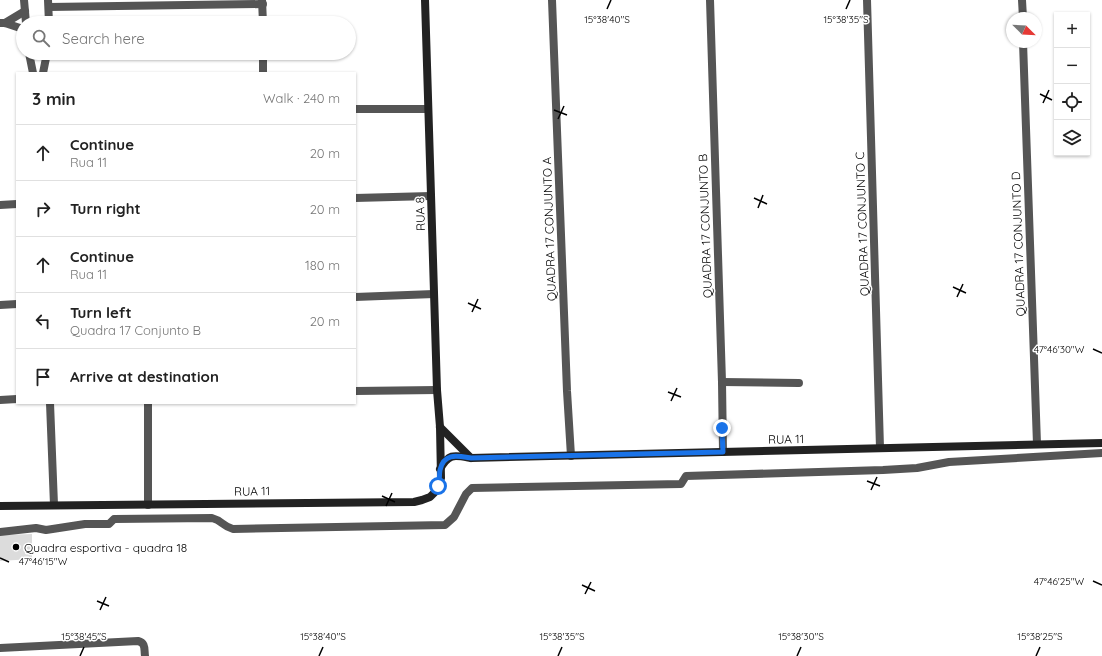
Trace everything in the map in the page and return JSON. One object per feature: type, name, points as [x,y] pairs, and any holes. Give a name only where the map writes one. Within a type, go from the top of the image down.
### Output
[{"type":"main road","name":"RUA 8","points":[[425,0],[427,109],[437,390],[440,427]]},
{"type":"main road","name":"RUA 11","points":[[0,506],[414,502],[422,500],[435,492],[440,478],[440,427]]},
{"type":"main road","points":[[440,427],[471,458]]},
{"type":"main road","name":"RUA 11","points":[[440,470],[450,456],[471,458],[1102,443]]},
{"type":"street","points":[[24,0],[25,16]]},
{"type":"street","name":"QUADRA 17 CONJUNTO A","points":[[552,0],[567,391],[571,456]]},
{"type":"street","name":"QUADRA 17 CONJUNTO B","points":[[710,0],[723,452]]},
{"type":"street","name":"QUADRA 17 CONJUNTO C","points":[[867,0],[880,448]]},
{"type":"street","points":[[1022,0],[1023,12]]},
{"type":"street","points":[[49,16],[49,4],[60,7],[131,7],[262,2],[263,16]]},
{"type":"street","points":[[2,23],[25,10]]},
{"type":"street","points":[[2,23],[16,26]]},
{"type":"street","name":"QUADRA 17 CONJUNTO D","points":[[1024,48],[1037,444]]},
{"type":"street","points":[[30,60],[33,72]]},
{"type":"street","points":[[43,72],[46,60]]},
{"type":"street","points":[[263,60],[263,72]]},
{"type":"street","points":[[356,110],[427,109]]},
{"type":"street","points":[[356,198],[431,196]]},
{"type":"street","points":[[0,205],[16,204]]},
{"type":"street","points":[[356,297],[434,294]]},
{"type":"street","points":[[0,305],[16,304]]},
{"type":"street","points":[[722,382],[799,383]]},
{"type":"street","points":[[356,391],[437,390]]},
{"type":"street","points":[[0,400],[16,399]]},
{"type":"street","points":[[50,404],[54,505]]},
{"type":"street","points":[[148,404],[148,505]]},
{"type":"street","points":[[0,532],[36,528],[46,530],[85,524],[109,524],[114,519],[212,518],[220,520],[225,527],[233,529],[445,525],[454,517],[466,494],[472,488],[681,484],[686,476],[883,470],[917,468],[949,462],[1102,453]]},
{"type":"street","points":[[0,648],[138,641],[144,645],[145,656]]},
{"type":"shaded area","name":"Quadra esportiva - quadra 18","points":[[32,534],[32,559],[0,561],[0,535]]},
{"type":"place","name":"Quadra esportiva - quadra 18","points":[[16,547]]},
{"type":"route","points":[[438,486],[440,470],[450,456],[471,458],[723,452],[722,428]]}]
